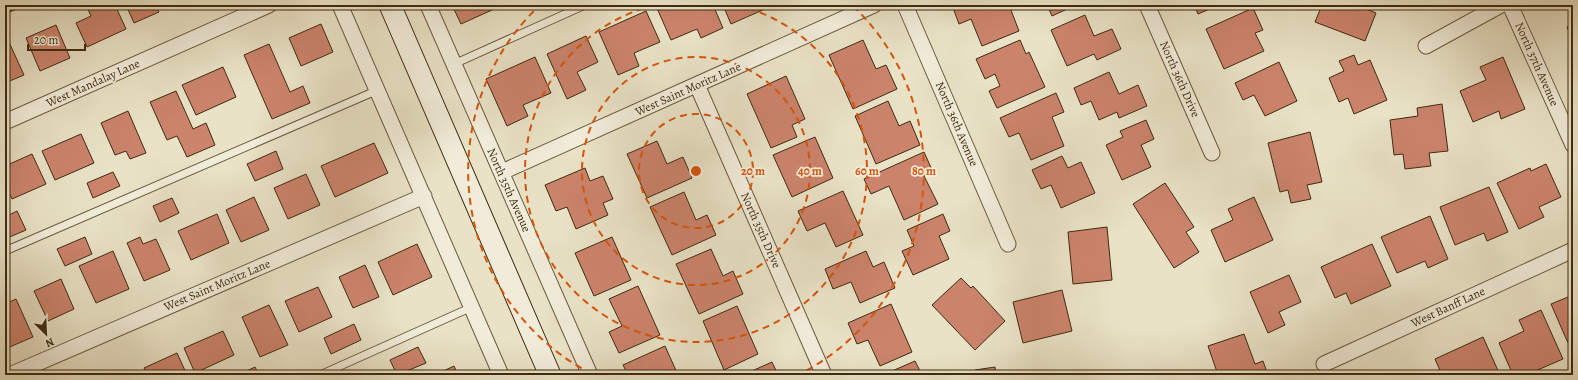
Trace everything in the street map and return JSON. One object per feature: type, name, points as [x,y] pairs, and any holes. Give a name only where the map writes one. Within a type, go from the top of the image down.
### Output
[{"type":"main road","points":[[390,5],[550,375]]},
{"type":"street","name":"West Mandalay Lane","points":[[5,122],[269,5]]},
{"type":"street","points":[[340,5],[502,375]]},
{"type":"street","name":"North 35th Avenue","points":[[428,5],[590,375]]},
{"type":"street","name":"West Saint Moritz Lane","points":[[502,172],[874,5]]},
{"type":"street","name":"North 36th Avenue","points":[[905,5],[1008,244]]},
{"type":"street","name":"North 36th Drive","points":[[1147,5],[1212,153]]},
{"type":"street","points":[[1426,46],[1501,5]]},
{"type":"street","name":"North 37th Avenue","points":[[1510,5],[1573,145]]},
{"type":"street","name":"North 35th Drive","points":[[697,85],[824,375]]},
{"type":"street","name":"West Saint Moritz Lane","points":[[10,375],[424,196]]},
{"type":"street","name":"West Banff Lane","points":[[1324,364],[1573,250]]},
{"type":"lane","points":[[454,64],[585,5]]},
{"type":"lane","points":[[5,251],[378,90]]},
{"type":"lane","points":[[320,375],[472,307]]},
{"type":"building","points":[[5,5],[26,5],[5,14]]},
{"type":"building","points":[[86,5],[115,5],[126,29],[87,47],[76,23],[91,16]]},
{"type":"building","points":[[126,5],[155,5],[159,12],[134,23]]},
{"type":"building","points":[[452,5],[503,5],[461,24]]},
{"type":"building","points":[[713,5],[723,28],[701,38],[697,29],[671,40],[656,6]]},
{"type":"building","points":[[723,5],[774,5],[731,24]]},
{"type":"building","points":[[952,5],[1009,5],[1019,31],[982,46],[971,19],[959,24]]},
{"type":"building","points":[[1047,5],[1076,5],[1052,16]]},
{"type":"building","points":[[1194,5],[1219,5],[1198,14]]},
{"type":"building","points":[[1322,5],[1363,5],[1362,7],[1376,13],[1365,41],[1315,22]]},
{"type":"building","points":[[1253,8],[1263,30],[1255,33],[1264,51],[1224,69],[1206,29]]},
{"type":"building","points":[[646,11],[660,42],[634,53],[639,66],[618,75],[599,32]]},
{"type":"building","points":[[1085,15],[1094,36],[1112,29],[1121,49],[1097,60],[1094,54],[1067,66],[1051,30]]},
{"type":"building","points":[[321,24],[333,52],[301,66],[289,38]]},
{"type":"building","points":[[1573,24],[1573,42],[1567,27]]},
{"type":"building","points":[[56,25],[70,58],[40,71],[26,38]]},
{"type":"building","points":[[586,36],[598,62],[577,72],[586,90],[567,99],[547,54]]},
{"type":"building","points":[[8,40],[24,75],[5,83],[5,41]]},
{"type":"building","points":[[863,40],[876,69],[886,65],[897,89],[853,109],[829,55]]},
{"type":"building","points":[[1020,40],[1026,54],[1029,52],[1045,87],[997,108],[989,91],[1000,86],[995,74],[985,79],[976,59]]},
{"type":"building","points":[[269,44],[290,92],[303,86],[310,103],[272,119],[244,55]]},
{"type":"building","points":[[1354,55],[1358,65],[1370,60],[1387,100],[1354,114],[1348,98],[1339,102],[1329,78],[1344,71],[1339,61]]},
{"type":"building","points":[[535,57],[551,93],[523,105],[528,116],[507,126],[486,79]]},
{"type":"building","points":[[1503,57],[1525,109],[1501,119],[1499,111],[1473,122],[1460,91],[1486,80],[1480,67]]},
{"type":"building","points":[[1279,62],[1297,101],[1265,116],[1254,95],[1243,100],[1235,83]]},
{"type":"building","points":[[223,67],[236,97],[196,115],[182,85]]},
{"type":"building","points":[[1109,72],[1119,94],[1138,85],[1147,106],[1119,118],[1117,112],[1099,120],[1091,101],[1081,105],[1074,88]]},
{"type":"building","points":[[786,76],[805,119],[792,125],[797,137],[771,148],[747,94]]},
{"type":"building","points":[[176,91],[193,129],[206,123],[215,145],[187,157],[177,136],[167,140],[150,102]]},
{"type":"building","points":[[1056,93],[1064,112],[1052,117],[1064,146],[1031,160],[1019,133],[1009,137],[1000,118]]},
{"type":"building","points":[[888,101],[899,126],[910,121],[920,145],[876,164],[855,116]]},
{"type":"building","points":[[1442,104],[1448,151],[1429,153],[1431,166],[1405,169],[1403,154],[1394,155],[1390,120],[1418,116],[1417,108]]},
{"type":"building","points":[[128,111],[146,153],[130,159],[126,151],[115,155],[101,123]]},
{"type":"building","points":[[1146,120],[1154,139],[1141,145],[1151,167],[1122,180],[1106,145],[1123,137],[1120,131]]},
{"type":"building","points":[[1310,132],[1322,182],[1307,185],[1311,199],[1291,203],[1288,190],[1280,192],[1268,143]]},
{"type":"building","points":[[81,134],[94,163],[55,180],[42,151]]},
{"type":"building","points":[[815,137],[833,178],[792,197],[773,155]]},
{"type":"building","points":[[657,141],[667,164],[683,157],[692,178],[647,198],[627,154]]},
{"type":"building","points":[[374,143],[388,173],[335,197],[321,166]]},
{"type":"building","points":[[276,151],[283,169],[255,181],[247,164]]},
{"type":"building","points":[[924,152],[933,172],[924,176],[938,204],[904,220],[889,186],[871,194],[864,179]]},
{"type":"building","points":[[32,154],[46,184],[12,199],[5,184],[5,166]]},
{"type":"building","points":[[1062,156],[1068,168],[1081,162],[1095,193],[1061,208],[1051,185],[1041,189],[1032,170]]},
{"type":"building","points":[[1546,164],[1561,197],[1539,207],[1544,217],[1519,229],[1497,183],[1530,168],[1531,171]]},
{"type":"building","points":[[585,168],[590,181],[603,176],[613,199],[603,203],[608,215],[576,229],[567,207],[556,211],[545,185]]},
{"type":"building","points":[[113,172],[120,186],[93,198],[87,183]]},
{"type":"building","points":[[306,174],[320,205],[288,219],[274,188]]},
{"type":"building","points":[[1165,183],[1194,227],[1186,232],[1199,252],[1174,268],[1133,204]]},
{"type":"building","points":[[1489,187],[1508,232],[1487,241],[1484,233],[1455,245],[1440,207]]},
{"type":"building","points":[[843,191],[863,235],[836,247],[825,223],[807,231],[798,211]]},
{"type":"building","points":[[684,192],[696,220],[707,215],[716,235],[672,255],[650,207]]},
{"type":"building","points":[[254,197],[269,230],[241,242],[226,210]]},
{"type":"building","points":[[1254,197],[1273,240],[1225,262],[1211,230],[1233,220],[1228,209]]},
{"type":"building","points":[[172,198],[179,213],[160,222],[153,206]]},
{"type":"building","points":[[17,211],[26,230],[5,239],[5,217]]},
{"type":"building","points":[[217,214],[229,243],[191,260],[178,231]]},
{"type":"building","points":[[943,214],[950,231],[939,236],[949,259],[913,275],[902,251],[914,246],[907,230]]},
{"type":"building","points":[[1430,216],[1448,259],[1428,268],[1425,261],[1397,273],[1381,237]]},
{"type":"building","points":[[1107,227],[1112,280],[1073,284],[1068,232]]},
{"type":"building","points":[[85,237],[92,254],[65,266],[57,249]]},
{"type":"building","points":[[140,237],[143,244],[156,239],[170,270],[144,281],[127,243]]},
{"type":"building","points":[[612,237],[631,280],[594,296],[575,253]]},
{"type":"building","points":[[417,244],[432,277],[393,295],[378,262]]},
{"type":"building","points":[[1372,244],[1391,286],[1351,304],[1346,293],[1335,298],[1321,267]]},
{"type":"building","points":[[711,249],[723,276],[733,271],[743,294],[699,314],[676,264]]},
{"type":"building","points":[[113,251],[129,289],[96,303],[79,266]]},
{"type":"building","points":[[866,251],[873,267],[884,262],[895,288],[860,303],[851,282],[833,289],[825,269]]},
{"type":"building","points":[[365,265],[379,297],[353,308],[339,277]]},
{"type":"building","points":[[1289,275],[1301,302],[1279,312],[1285,325],[1268,333],[1250,292]]},
{"type":"building","points":[[961,278],[971,288],[973,286],[1005,321],[975,350],[932,305]]},
{"type":"building","points":[[61,279],[74,309],[48,321],[34,291]]},
{"type":"building","points":[[638,286],[660,335],[619,353],[609,332],[622,326],[609,299]]},
{"type":"building","points":[[318,287],[332,317],[299,332],[285,301]]},
{"type":"building","points":[[1062,290],[1072,331],[1023,343],[1013,302]]},
{"type":"building","points":[[1573,295],[1573,340],[1568,343],[1551,304]]},
{"type":"building","points":[[16,299],[33,337],[5,349],[5,304]]},
{"type":"building","points":[[891,304],[912,352],[880,366],[868,340],[857,344],[848,323]]},
{"type":"building","points":[[269,305],[288,345],[260,357],[242,317]]},
{"type":"building","points":[[737,306],[758,354],[724,370],[703,321]]},
{"type":"building","points":[[1541,310],[1563,359],[1526,375],[1513,375],[1499,343],[1524,331],[1519,320]]},
{"type":"building","points":[[354,324],[361,340],[331,354],[324,338]]},
{"type":"building","points":[[223,331],[234,355],[195,373],[184,348]]},
{"type":"building","points":[[1244,334],[1255,364],[1263,361],[1268,375],[1218,375],[1208,346]]},
{"type":"building","points":[[1483,337],[1500,375],[1442,375],[1435,359]]},
{"type":"building","points":[[665,346],[678,375],[628,375],[623,365]]},
{"type":"building","points":[[418,347],[426,363],[397,375],[390,360]]},
{"type":"building","points":[[177,353],[187,375],[148,375],[144,368]]},
{"type":"building","points":[[915,361],[922,375],[883,375]]},
{"type":"building","points":[[772,362],[778,375],[743,375]]},
{"type":"building","points":[[454,366],[458,375],[435,375]]},
{"type":"building","points":[[255,367],[259,375],[238,375]]},
{"type":"building","points":[[995,367],[996,375],[975,375],[975,370]]},
{"type":"building","points":[[126,370],[128,375],[115,375]]},
{"type":"building","points":[[1132,371],[1132,375],[1103,375],[1103,372]]}]
